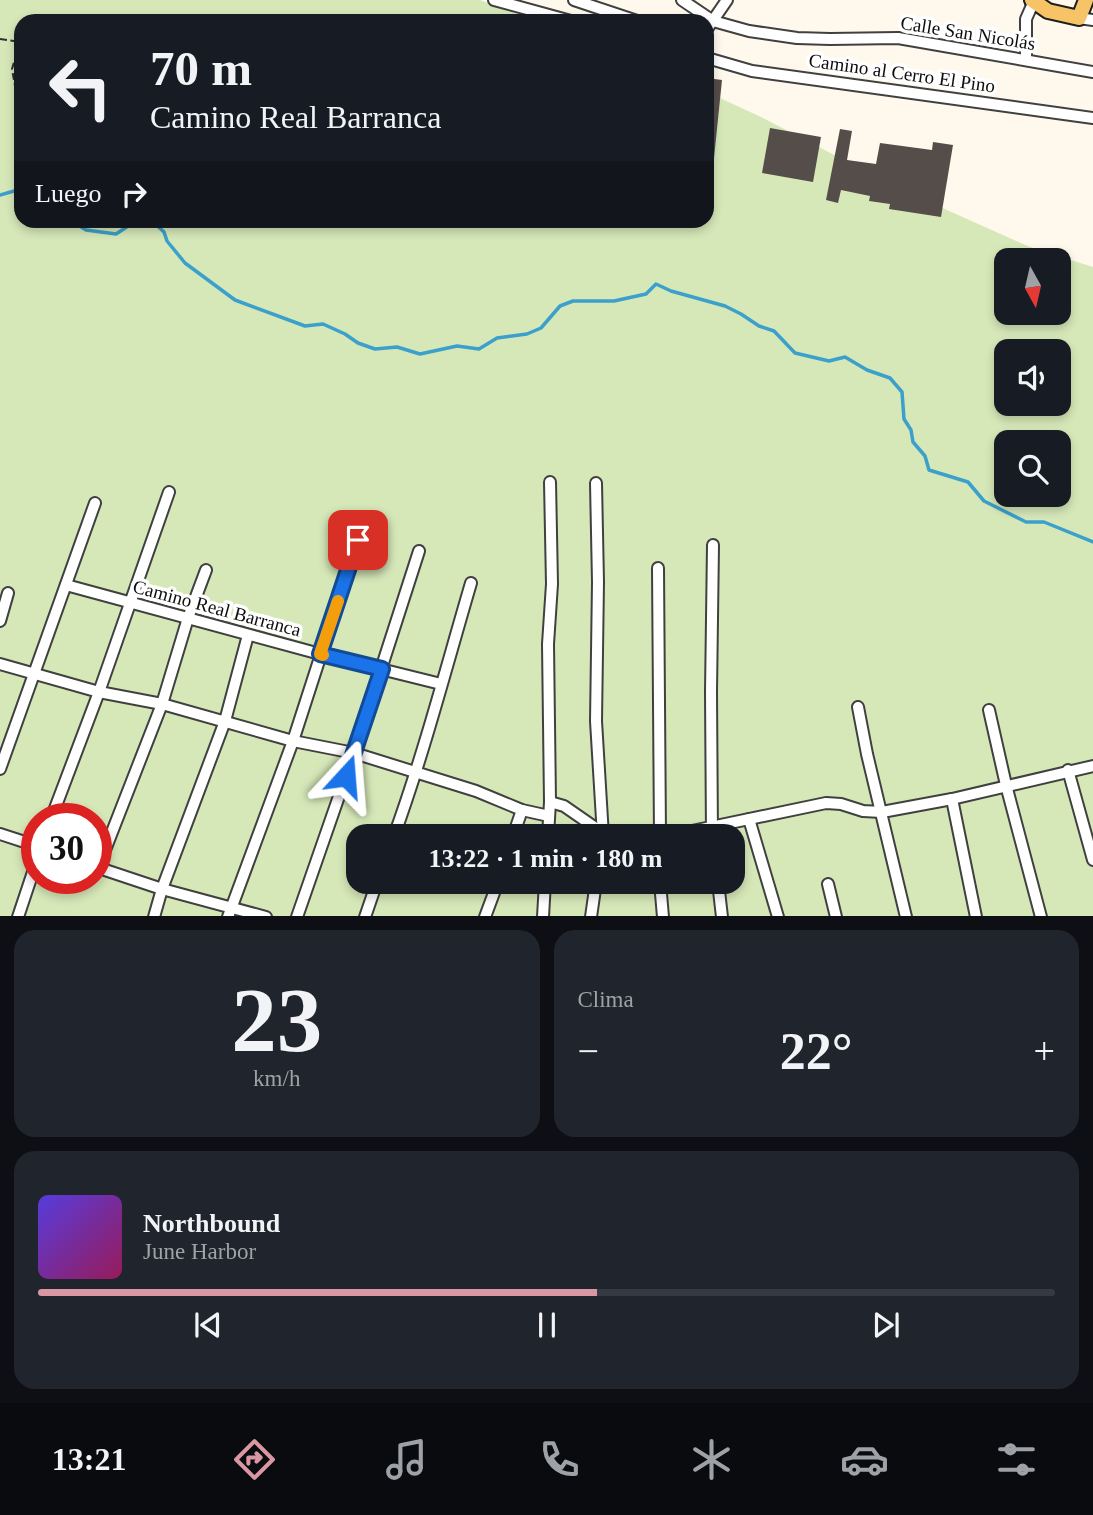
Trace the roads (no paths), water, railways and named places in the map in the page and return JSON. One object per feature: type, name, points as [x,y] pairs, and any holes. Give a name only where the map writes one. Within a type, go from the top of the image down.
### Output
[{"type":"main road","points":[[1040,3],[1086,19],[1086,0]]},
{"type":"street","points":[[494,0],[545,14]]},
{"type":"street","points":[[574,0],[616,14]]},
{"type":"street","name":"Calle San Nicolás","points":[[682,0],[698,14]]},
{"type":"street","points":[[714,19],[727,0]]},
{"type":"street","points":[[1026,60],[1026,19],[1040,3]]},
{"type":"street","name":"Calle San Nicolás","points":[[714,26],[797,38],[898,38],[1093,72]]},
{"type":"street","name":"Camino al Cerro El Pino","points":[[714,60],[752,71],[1093,118]]},
{"type":"street","points":[[549,824],[548,644],[552,584],[550,482]]},
{"type":"street","points":[[596,483],[596,721],[602,824]]},
{"type":"street","points":[[57,803],[169,492]]},
{"type":"street","points":[[0,769],[95,503]]},
{"type":"street","points":[[229,912],[293,741],[358,540]]},
{"type":"street","points":[[712,824],[713,545]]},
{"type":"street","points":[[297,916],[355,753],[419,551]]},
{"type":"street","points":[[658,568],[660,824]]},
{"type":"street","points":[[112,830],[163,704],[188,618],[206,570]]},
{"type":"street","points":[[398,824],[417,773],[471,583]]},
{"type":"street","name":"Camino Real Barranca","points":[[65,585],[441,684]]},
{"type":"street","points":[[0,621],[8,593]]},
{"type":"street","points":[[154,916],[225,721],[248,635]]},
{"type":"street","points":[[0,664],[99,692],[163,704],[293,741],[355,753],[476,791],[522,810],[549,816]]},
{"type":"street","points":[[858,707],[906,916]]},
{"type":"street","points":[[989,710],[1041,916]]},
{"type":"street","points":[[735,824],[826,803],[881,812],[952,799],[1093,766]]},
{"type":"street","points":[[1068,770],[1093,860]]},
{"type":"street","points":[[952,799],[976,916]]},
{"type":"street","points":[[550,802],[564,806],[589,824]]},
{"type":"street","points":[[517,824],[522,810]]},
{"type":"street","points":[[749,819],[779,916]]},
{"type":"street","points":[[0,834],[21,841]]},
{"type":"street","points":[[112,872],[229,912],[266,916]]},
{"type":"street","points":[[828,884],[836,916]]},
{"type":"street","points":[[18,916],[25,894]]},
{"type":"street","points":[[365,916],[373,894]]},
{"type":"street","points":[[485,916],[493,894]]},
{"type":"street","points":[[543,916],[544,894]]},
{"type":"street","points":[[591,916],[594,894]]},
{"type":"street","points":[[661,894],[663,916]]},
{"type":"street","points":[[719,894],[722,916]]},
{"type":"waterway","points":[[0,195],[14,191]]},
{"type":"waterway","points":[[83,228],[116,234],[125,228]]},
{"type":"waterway","points":[[160,228],[185,263],[235,300],[305,326],[323,324],[375,349],[397,347],[420,354],[457,346],[479,349],[497,338],[527,334],[541,328],[560,306],[573,301],[614,301],[646,294],[656,284],[671,291],[725,306],[759,326],[774,331],[795,353],[829,361],[845,357],[867,370],[890,378],[902,392],[904,419],[911,430],[913,442],[925,456],[929,470],[968,482],[984,501],[1026,522],[1044,522],[1093,542]]}]
